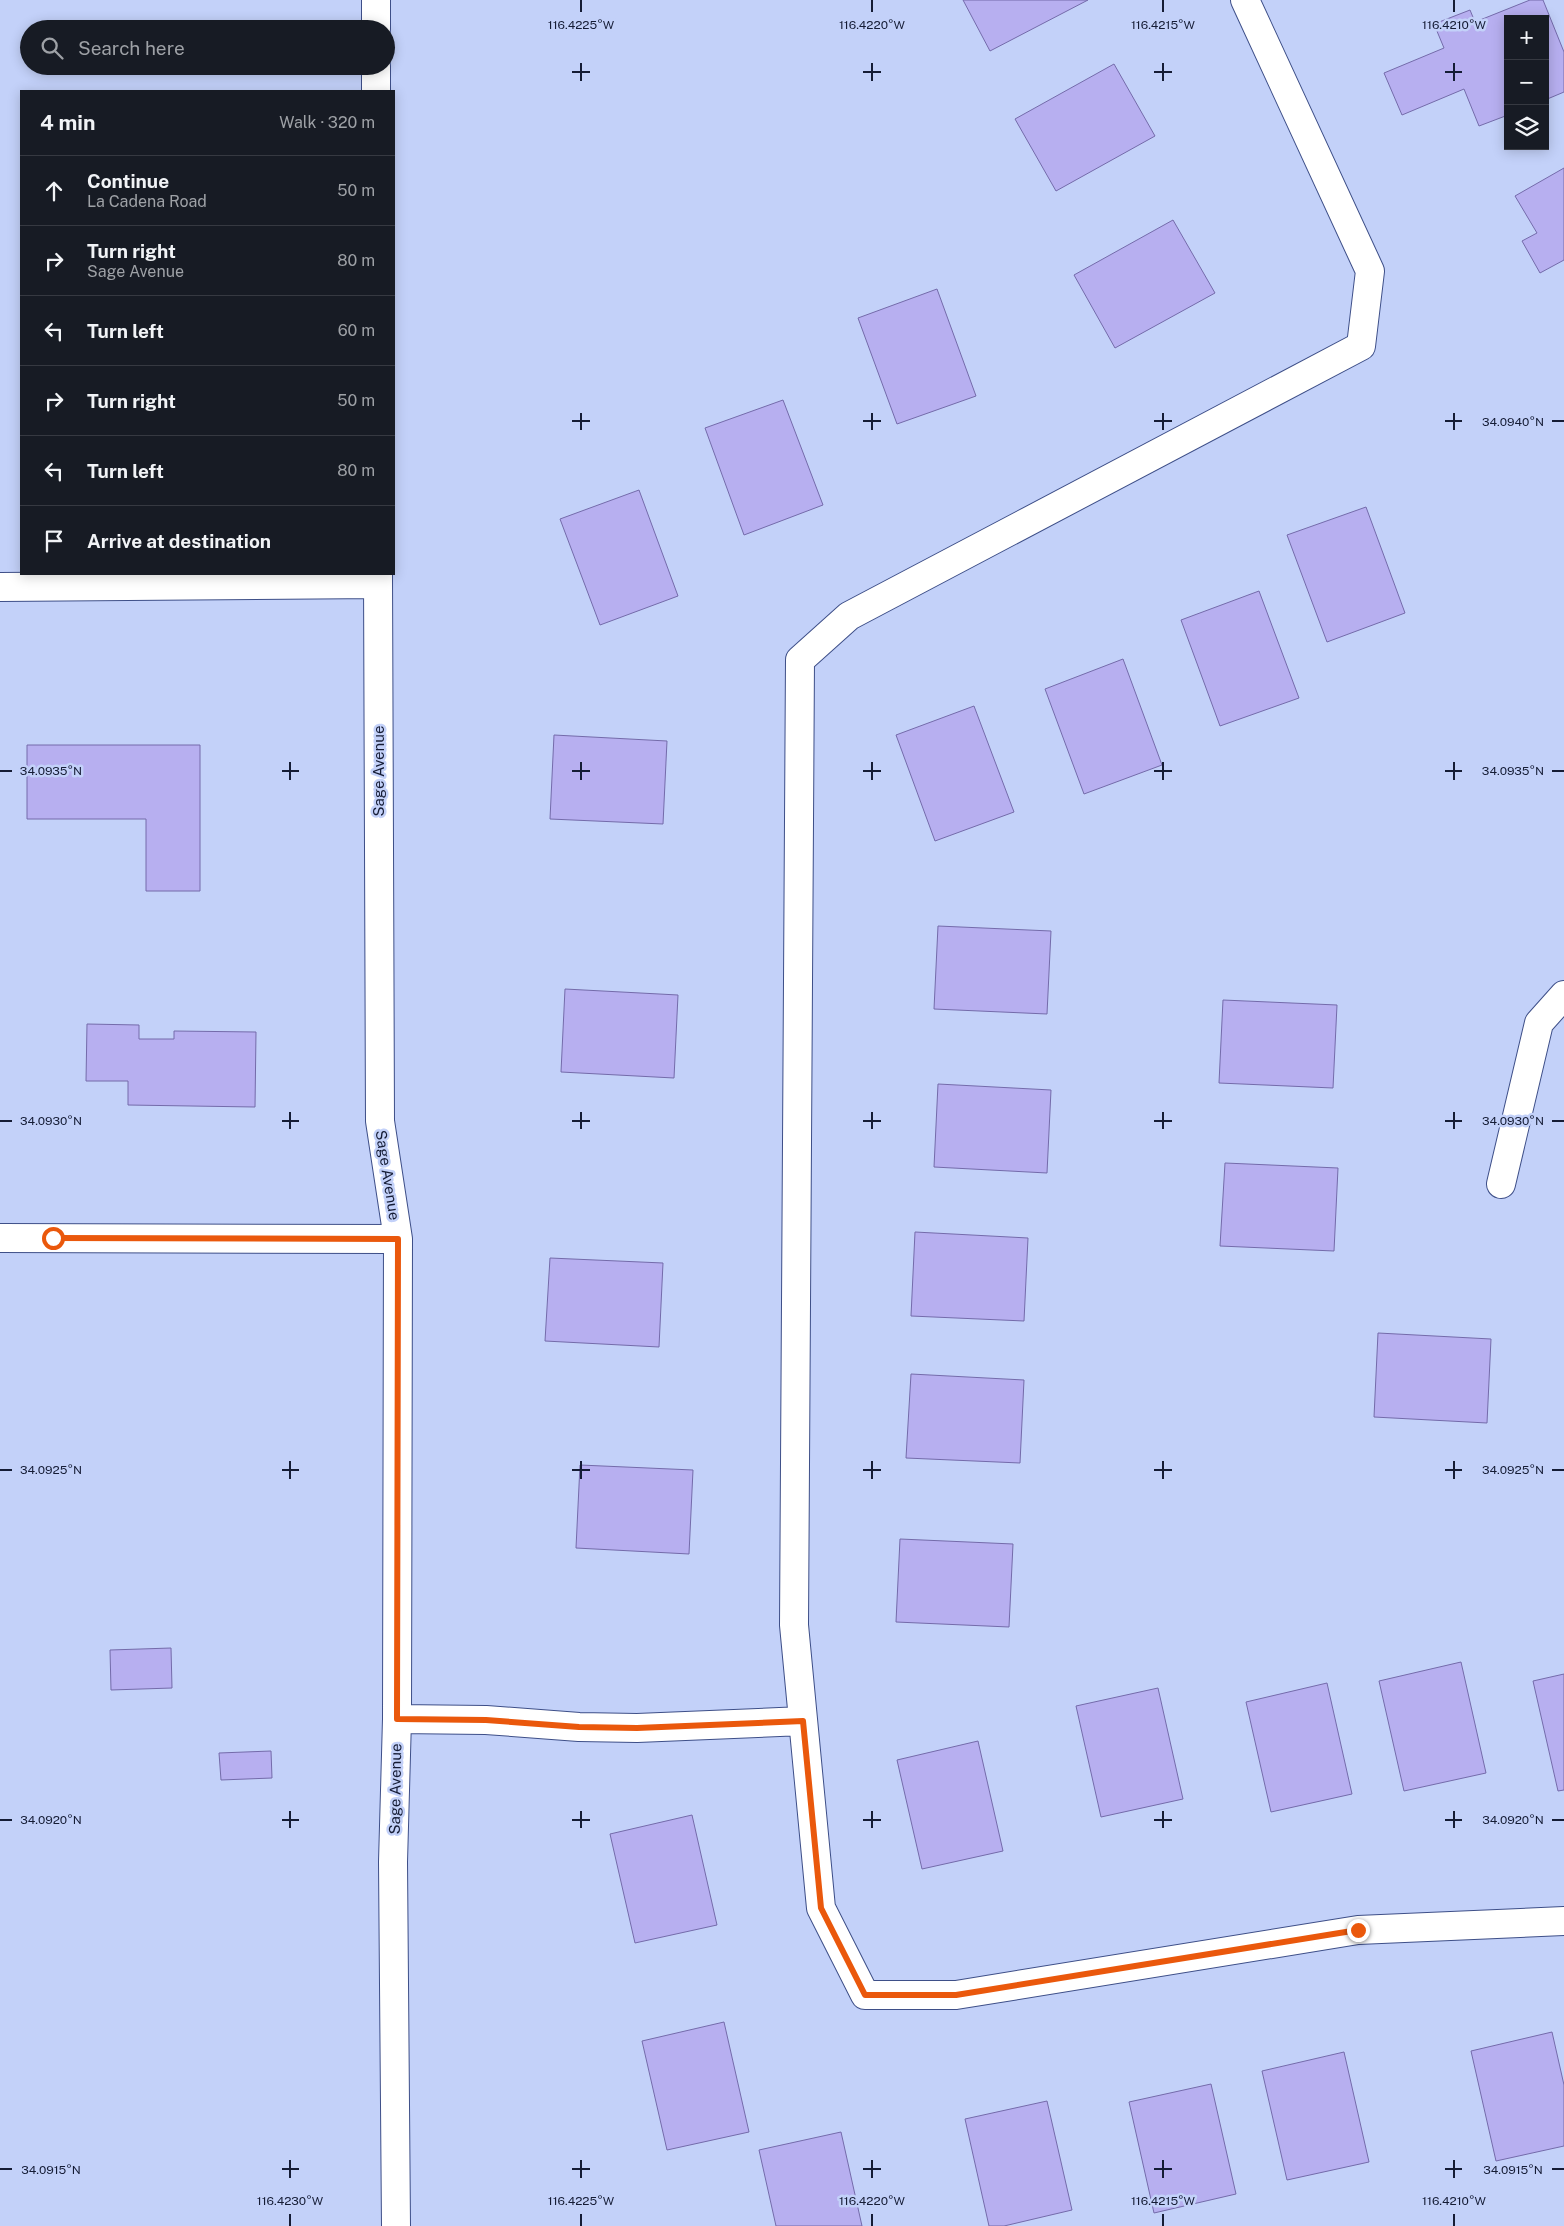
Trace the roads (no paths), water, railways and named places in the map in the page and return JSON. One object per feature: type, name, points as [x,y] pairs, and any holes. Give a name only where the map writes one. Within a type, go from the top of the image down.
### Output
[{"type":"street","points":[[376,0],[376,20]]},
{"type":"street","points":[[1245,0],[1370,271],[1361,346],[849,616],[800,660],[794,1625],[821,1908],[865,1995],[956,1995],[1358,1930],[1564,1922]]},
{"type":"street","points":[[376,75],[376,90]]},
{"type":"street","points":[[0,587],[378,579]]},
{"type":"street","name":"Sage Avenue","points":[[378,579],[380,1121],[398,1239],[397,1719],[393,1862],[396,2226]]},
{"type":"street","points":[[1501,1184],[1539,1023],[1564,995]]},
{"type":"street","points":[[0,1238],[398,1239]]},
{"type":"street","points":[[397,1719],[486,1720],[579,1727],[637,1728],[803,1721]]}]
